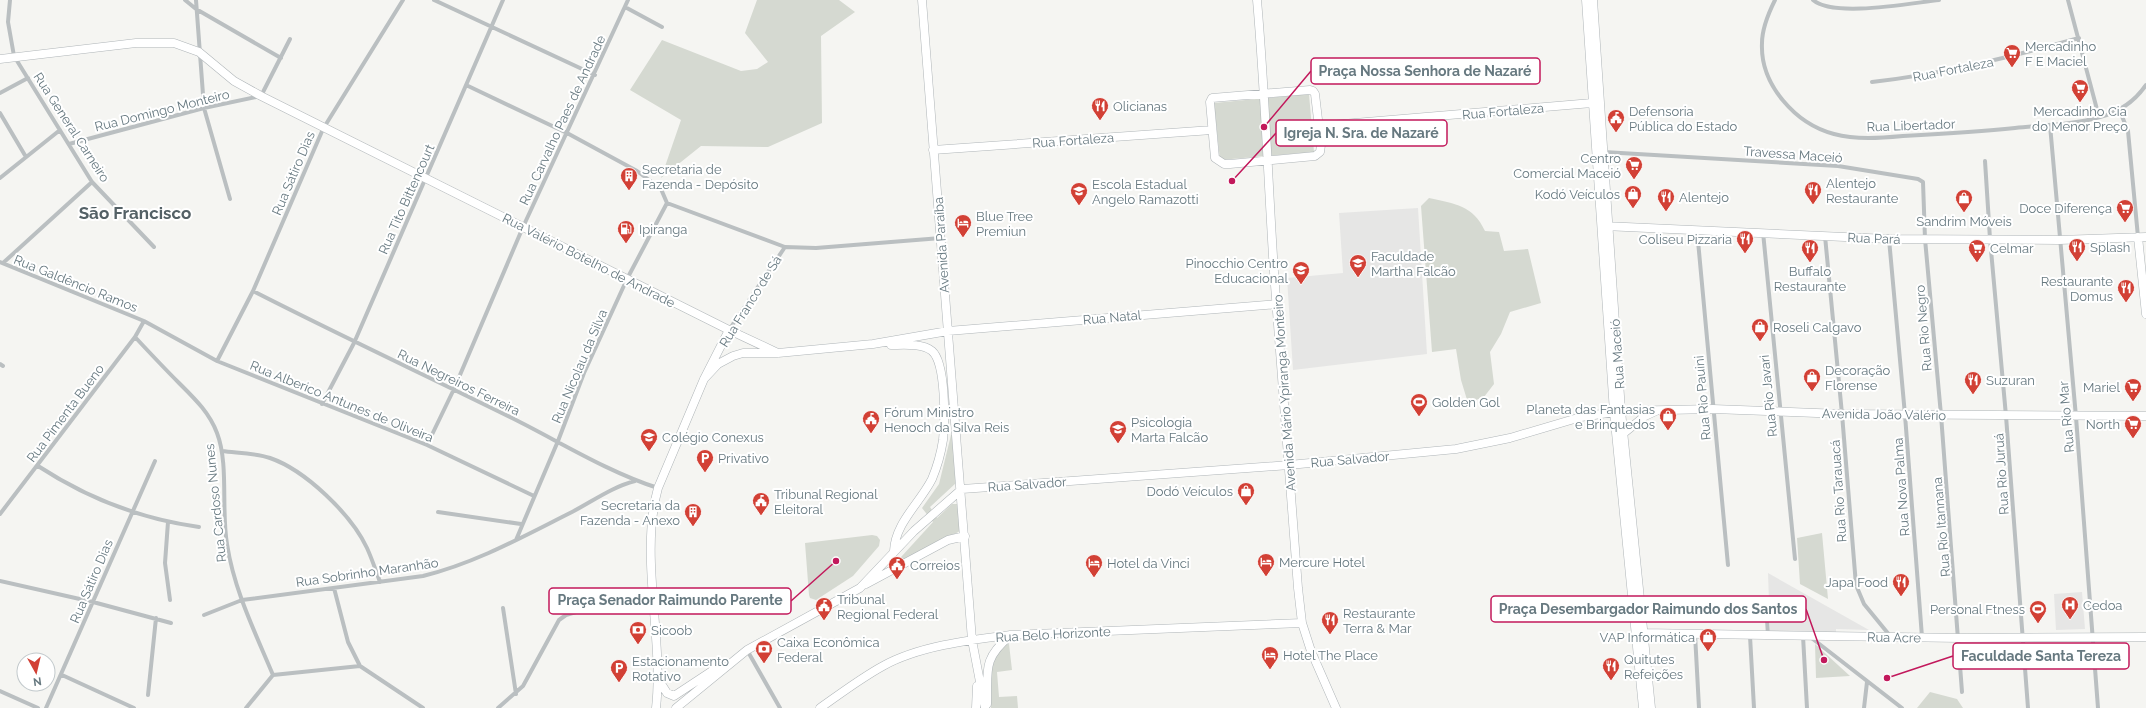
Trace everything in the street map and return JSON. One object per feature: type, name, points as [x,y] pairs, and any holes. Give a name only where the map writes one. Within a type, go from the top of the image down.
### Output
[{"type":"street","name":"Rua General Carneiro","points":[[10,0],[8,22],[14,56],[92,182],[154,248]]},
{"type":"street","points":[[185,0],[196,9],[281,58]]},
{"type":"street","points":[[196,0],[204,108],[230,199]]},
{"type":"street","name":"Rua Sátiro Dias","points":[[217,361],[253,291],[323,128],[403,0]]},
{"type":"street","points":[[434,0],[594,75]]},
{"type":"street","name":"Rua Tito Bittencourt","points":[[322,404],[354,342],[426,180],[503,0]]},
{"type":"street","name":"Rua Carvalho Paes de Andrade","points":[[427,445],[454,389],[523,227],[568,134],[628,0]]},
{"type":"street","name":"Avenida Paraíba","points":[[922,0],[933,150],[962,489],[972,640],[978,675]]},
{"type":"street","name":"Avenida Mário Ypiranga Monteiro","points":[[1257,0],[1265,92],[1267,160],[1277,304],[1302,623],[1311,651],[1336,708]]},
{"type":"street","name":"Rua Maceió","points":[[1586,0],[1592,103],[1605,226],[1618,411],[1643,708]]},
{"type":"street","name":"Rua Maceió","points":[[1593,0],[1604,152],[1605,226]]},
{"type":"street","name":"Rua Libertador","points":[[1775,0],[1764,24],[1762,44],[1765,64],[1771,82],[1781,98],[1795,114],[1819,129],[1850,137],[1885,137],[1961,133],[2050,125],[2099,117],[2119,109],[2136,98],[2146,87]]},
{"type":"street","points":[[1813,0],[1826,7],[1837,9],[1939,0]]},
{"type":"street","points":[[2068,0],[2099,117]]},
{"type":"street","points":[[625,7],[662,28]]},
{"type":"street","name":"Rua Fortaleza","points":[[1872,82],[1940,72],[2006,58],[2079,38]]},
{"type":"street","points":[[261,96],[290,39]]},
{"type":"street","name":"Rua Valério Botelho de Andrade","points":[[0,59],[14,56],[152,42],[180,44],[199,52],[225,74],[247,88],[323,128],[729,330],[778,352],[873,344],[948,331]]},
{"type":"street","points":[[0,93],[28,78]]},
{"type":"street","points":[[466,85],[568,134],[654,182],[661,189],[667,203],[785,247],[816,248],[941,238]]},
{"type":"street","points":[[1313,91],[1319,126],[1321,150],[1315,156],[1230,164],[1219,162],[1215,158],[1210,102],[1212,98],[1265,92],[1313,91]]},
{"type":"street","name":"Rua Domingo Monteiro","points":[[69,144],[204,108],[261,96]]},
{"type":"street","name":"Rua Fortaleza","points":[[1319,126],[1592,103]]},
{"type":"street","points":[[2119,109],[2128,131],[2142,237],[2146,314]]},
{"type":"street","points":[[0,113],[26,157]]},
{"type":"street","name":"Rua Rio Mar","points":[[2050,125],[2076,417],[2098,708]]},
{"type":"street","points":[[0,178],[60,130]]},
{"type":"street","name":"Rua Fortaleza","points":[[933,150],[1212,130]]},
{"type":"street","name":"Travessa Maceió","points":[[1604,152],[1838,166],[1918,179],[1923,182],[1924,190],[1925,239]]},
{"type":"street","name":"Rua Rio Juruá","points":[[1985,161],[1990,240],[2006,416],[2028,708]]},
{"type":"street","points":[[1,263],[92,182]]},
{"type":"street","name":"Rua Nicolau da Silva","points":[[516,540],[558,441],[584,373],[627,279],[667,203]]},
{"type":"street","name":"Rua Pará","points":[[1605,226],[1763,232],[1889,239],[2060,240],[2142,237]]},
{"type":"street","name":"Rua Rio Pauini","points":[[1697,230],[1728,565]]},
{"type":"street","name":"Rua Rio Javari","points":[[1763,232],[1779,412],[1796,559]]},
{"type":"street","name":"Rua Rio Tarauacá","points":[[1825,236],[1856,585],[1858,595],[1864,604],[1891,637]]},
{"type":"street","name":"Rua Nova Palma","points":[[1889,239],[1905,415],[1922,638]]},
{"type":"street","name":"Rua Rio Negro","points":[[1925,239],[1941,415]]},
{"type":"street","name":"Rua Franco de Sá","points":[[656,708],[658,679],[651,528],[658,488],[704,379],[729,330],[785,247]]},
{"type":"street","name":"Rua Galdêncio Ramos","points":[[1,263],[144,321]]},
{"type":"street","name":"Rua Negreiros Ferreira","points":[[253,291],[354,342],[454,389],[635,481],[658,488]]},
{"type":"street","name":"Rua Natal","points":[[948,331],[1277,304]]},
{"type":"street","name":"Rua Pimenta Bueno","points":[[0,514],[38,466],[134,337],[144,321]]},
{"type":"street","name":"Rua Alberico Antunes de Oliveira","points":[[144,321],[217,361],[427,445],[534,496]]},
{"type":"street","name":"Rua Cardoso Nunes","points":[[134,337],[195,398],[208,415],[217,433],[222,451],[223,511],[227,544],[235,581],[273,675]]},
{"type":"street","points":[[873,344],[928,348],[938,358],[942,385],[944,428],[940,455],[926,490],[897,533],[894,551]]},
{"type":"street","points":[[704,379],[718,364],[733,356],[743,353],[778,352]]},
{"type":"street","points":[[1624,433],[1645,416],[1660,409]]},
{"type":"street","name":"Avenida João Valério","points":[[1618,411],[1713,409],[1842,414],[2076,417],[2146,416]]},
{"type":"street","name":"Rua Maceió","points":[[1618,411],[1624,433],[1651,708]]},
{"type":"street","name":"Rua Salvador","points":[[962,489],[1289,465],[1456,449],[1510,438],[1581,417],[1618,411]]},
{"type":"street","name":"Rua Rio Itannana","points":[[1941,415],[1960,638]]},
{"type":"street","points":[[222,451],[270,458],[306,478],[336,506],[354,527],[367,547],[380,582]]},
{"type":"street","name":"Rua Sátiro Dias","points":[[46,708],[62,675],[131,512],[155,461]]},
{"type":"street","points":[[38,466],[66,484],[131,512],[168,522],[199,527]]},
{"type":"street","name":"Rua Sobrinho Maranhão","points":[[204,615],[242,600],[423,576],[444,571],[467,563],[516,540],[580,508],[618,486],[635,481]]},
{"type":"street","points":[[860,588],[894,551],[962,489]]},
{"type":"street","points":[[438,512],[522,524]]},
{"type":"street","points":[[168,522],[165,563],[170,600]]},
{"type":"street","points":[[676,708],[747,650],[948,540],[965,536]]},
{"type":"street","points":[[0,581],[93,602],[171,623]]},
{"type":"street","points":[[334,588],[348,642],[360,666],[423,708]]},
{"type":"street","points":[[498,708],[516,694],[523,686],[559,620],[566,615],[576,612],[654,603]]},
{"type":"street","points":[[503,608],[516,694]]},
{"type":"street","points":[[148,695],[156,618]]},
{"type":"street","points":[[1767,619],[1768,636]]},
{"type":"street","name":"Rua Belo Horizonte","points":[[820,708],[884,665],[926,650],[972,640],[1010,635],[1302,623]]},
{"type":"street","name":"Rua Acre","points":[[1643,633],[1922,638],[2146,637]]},
{"type":"street","points":[[1695,634],[1699,708]]},
{"type":"street","points":[[986,708],[989,660],[996,647],[1010,635]]},
{"type":"street","points":[[1750,636],[1754,708]]},
{"type":"street","points":[[1806,636],[1902,708]]},
{"type":"street","points":[[1806,636],[1807,708]]},
{"type":"street","points":[[1960,638],[1962,692]]},
{"type":"street","points":[[747,650],[780,708]]},
{"type":"street","points":[[658,679],[662,689],[674,696],[718,666],[738,656]]},
{"type":"street","points":[[246,708],[273,675],[360,666]]},
{"type":"street","points":[[62,675],[134,708]]},
{"type":"street","points":[[978,675],[986,708]]},
{"type":"street","points":[[976,708],[978,675]]},
{"type":"street","points":[[1864,708],[1868,682]]},
{"type":"street","points":[[0,691],[38,708]]},
{"type":"street","points":[[120,708],[123,703]]},
{"type":"shaded area","points":[[757,0],[839,0],[855,12],[821,36],[822,123],[768,147],[701,146],[661,178],[681,120],[630,90],[662,40],[741,71],[757,69],[768,62],[745,33]]},
{"type":"shaded area","points":[[1309,94],[1314,152],[1220,160],[1214,103]]},
{"type":"shaded area","points":[[1429,198],[1462,207],[1475,216],[1485,231],[1499,232],[1504,251],[1528,249],[1541,303],[1510,312],[1501,334],[1490,352],[1494,384],[1484,397],[1468,403],[1461,380],[1456,349],[1432,352],[1421,206]]},
{"type":"shaded area","points":[[1418,208],[1427,354],[1293,370],[1287,278],[1343,273],[1339,213]]},
{"type":"shaded area","points":[[951,435],[953,435],[956,483],[930,507],[937,518],[952,504],[957,504],[962,530],[891,568],[933,522],[922,508],[939,484]]},
{"type":"shaded area","points":[[1822,533],[1828,599],[1800,584],[1797,538]]},
{"type":"shaded area","points":[[872,535],[877,536],[880,540],[879,546],[853,576],[816,600],[810,598],[805,543]]},
{"type":"shaded area","points":[[1768,573],[1869,630],[1836,629],[1836,633],[1770,631]]},
{"type":"shaded area","name":"Cedoa","points":[[2082,592],[2085,629],[2056,630],[2054,594]]},
{"type":"shaded area","points":[[1009,644],[1012,670],[997,672],[999,697],[1017,696],[1018,708],[991,708],[990,662],[998,646]]},
{"type":"shaded area","points":[[1815,644],[1850,676],[1816,678]]},
{"type":"shaded area","points":[[1930,692],[1957,699],[1963,708],[1917,708]]},
{"type":"place","name":"Mercadinho F E Maciel","points":[[2012,68]]},
{"type":"place","name":"Mercadinho Cia do Menor Preço","points":[[2080,103]]},
{"type":"place","name":"Olicianas","points":[[1100,121]]},
{"type":"place","name":"Praça Nossa Senhora de Nazaré","points":[[1264,127]]},
{"type":"place","name":"Defensoria Pública do Estado","points":[[1616,133]]},
{"type":"place","name":"Centro Comercial Maceió","points":[[1634,180]]},
{"type":"place","name":"Igreja N. Sra. de Nazaré","points":[[1232,181]]},
{"type":"place","name":"Secretaria de Fazenda - Depósito","points":[[629,191]]},
{"type":"place","name":"Alentejo Restaurante","points":[[1813,205]]},
{"type":"place","name":"Escola Estadual Angelo Ramazotti","points":[[1079,206]]},
{"type":"place","name":"Kodó Veículos","points":[[1633,209]]},
{"type":"place","name":"Alentejo","points":[[1666,212]]},
{"type":"place","name":"Sandrim Móveis","points":[[1964,213]]},
{"type":"place","name":"Doce Diferença","points":[[2125,223]]},
{"type":"place","name":"Blue Tree Premiun","points":[[963,238]]},
{"type":"place","name":"Ipiranga","points":[[626,244]]},
{"type":"place","name":"Coliseu Pizzaria","points":[[1745,254]]},
{"type":"place","name":"Splash","points":[[2077,262]]},
{"type":"place","name":"Buffalo Restaurante","points":[[1810,263]]},
{"type":"place","name":"Celmar","points":[[1977,263]]},
{"type":"place","name":"Faculdade Martha Falcão","points":[[1358,278]]},
{"type":"place","name":"Pinocchio Centro Educacional","points":[[1301,285]]},
{"type":"place","name":"Restaurante Domus","points":[[2126,303]]},
{"type":"place","name":"Roseli Calgavo","points":[[1760,342]]},
{"type":"place","name":"Decoração Florense","points":[[1812,392]]},
{"type":"place","name":"Suzuran","points":[[1973,395]]},
{"type":"place","name":"Mariel","points":[[2133,402]]},
{"type":"place","name":"Golden Gol","points":[[1419,417]]},
{"type":"place","name":"Planeta das Fantasias e Brinquedos","points":[[1668,431]]},
{"type":"place","name":"Fórum Ministro Henoch da Silva Reis","points":[[871,434]]},
{"type":"place","name":"North","points":[[2133,439]]},
{"type":"place","name":"Psicologia Marta Falcão","points":[[1118,444]]},
{"type":"place","name":"Colégio Conexus","points":[[649,452]]},
{"type":"place","name":"Privativo","points":[[705,473]]},
{"type":"place","name":"Dodó Veículos","points":[[1246,506]]},
{"type":"place","name":"Tribunal Regional Eleitoral","points":[[761,516]]},
{"type":"place","name":"Secretaria da Fazenda - Anexo","points":[[693,527]]},
{"type":"place","name":"Praça Senador Raimundo Parente","points":[[836,561]]},
{"type":"place","name":"Mercure Hotel","points":[[1266,577]]},
{"type":"place","name":"Hotel da Vinci","points":[[1094,578]]},
{"type":"place","name":"Correios","points":[[897,580]]},
{"type":"place","name":"Japa Food","points":[[1901,597]]},
{"type":"place","name":"Cedoa","points":[[2070,620]]},
{"type":"place","name":"Tribunal Regional Federal","points":[[824,621]]},
{"type":"place","name":"Personal Ftness","points":[[2038,624]]},
{"type":"place","name":"Restaurante Terra & Mar","points":[[1330,635]]},
{"type":"place","name":"Sicoob","points":[[638,645]]},
{"type":"place","name":"VAP Informática","points":[[1708,652]]},
{"type":"place","name":"Praça Desembargador Raimundo dos Santos","points":[[1824,660]]},
{"type":"place","name":"Caixa Econômica Federal","points":[[764,664]]},
{"type":"place","name":"Hotel The Place","points":[[1270,670]]},
{"type":"place","name":"Faculdade Santa Tereza","points":[[1887,678]]},
{"type":"place","name":"Quitutes Refeições","points":[[1611,681]]},
{"type":"place","name":"Estacionamento Rotativo","points":[[619,683]]},
{"type":"district","name":"São Francisco","points":[[135,213]]}]
